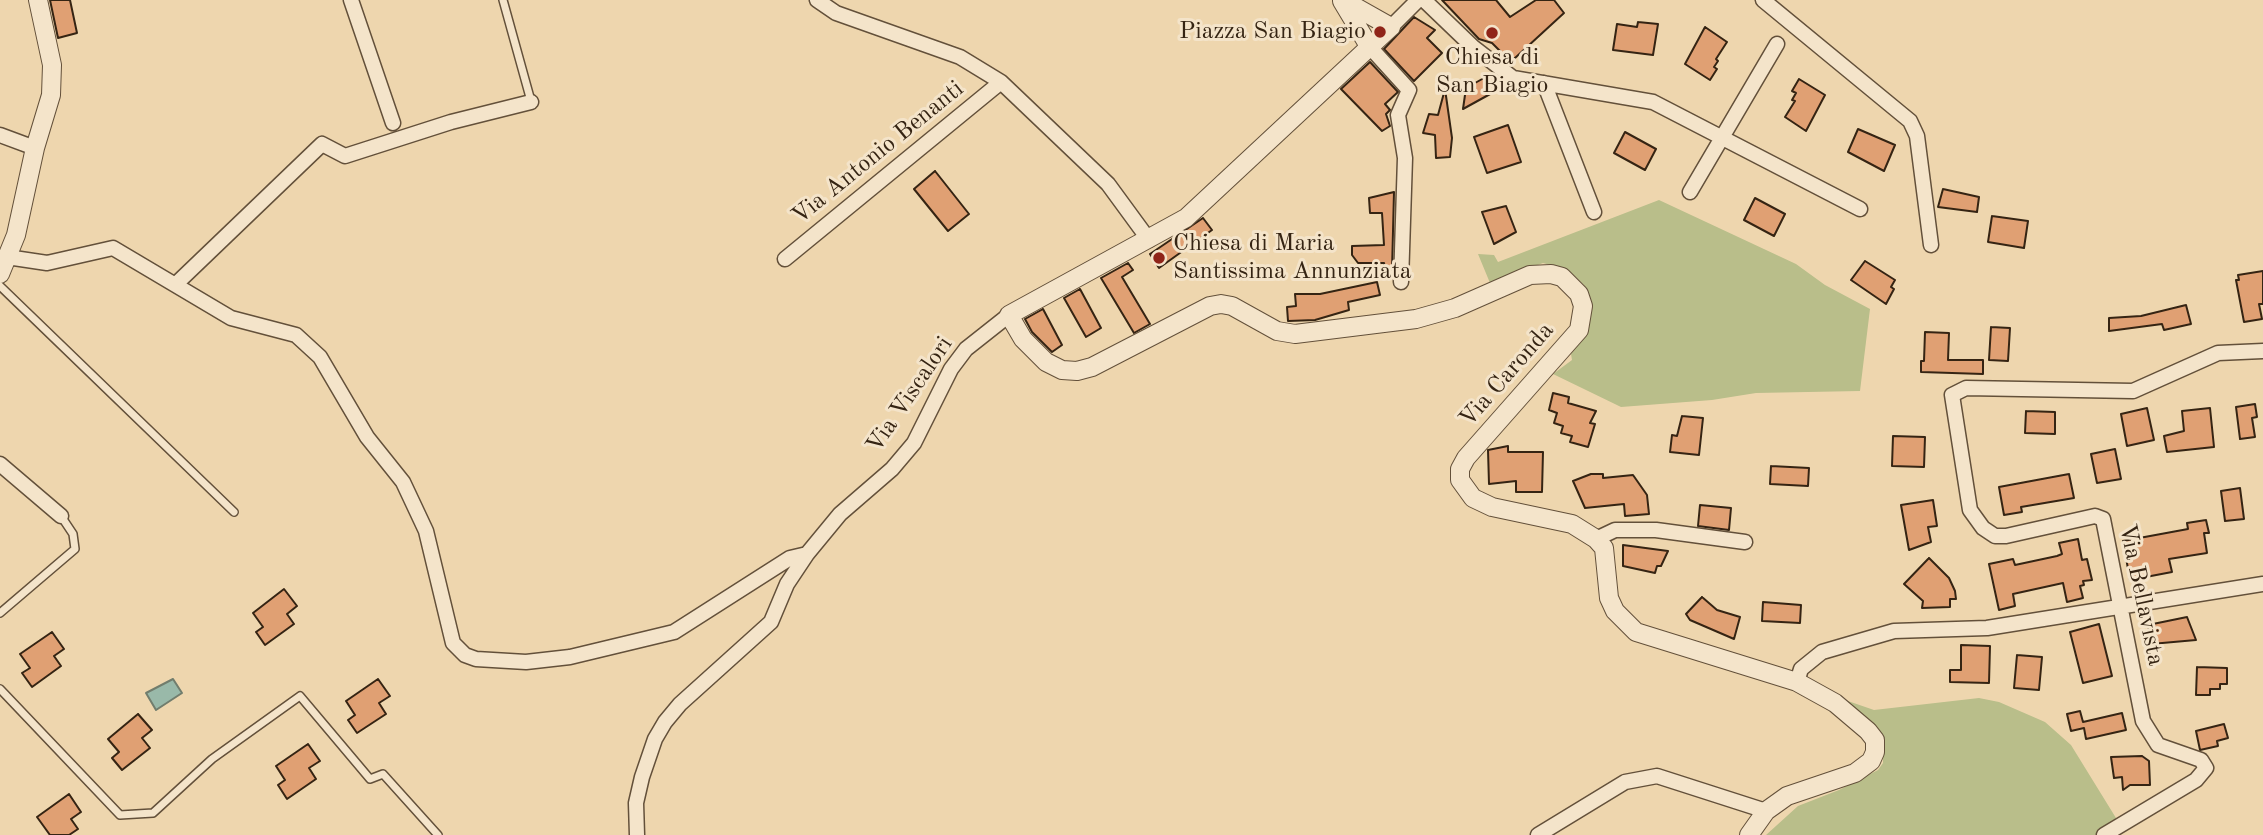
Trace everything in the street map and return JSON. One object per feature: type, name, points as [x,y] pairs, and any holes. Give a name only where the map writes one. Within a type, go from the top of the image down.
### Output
[{"type":"street","points":[[0,274],[16,235],[34,148],[51,95],[52,65],[38,0]]},
{"type":"street","points":[[351,0],[393,123]]},
{"type":"street","points":[[817,0],[836,13],[960,57],[1001,82],[1108,184],[1149,240]]},
{"type":"street","points":[[1342,0],[1391,27],[1418,0]]},
{"type":"street","points":[[1342,0],[1369,46],[1409,90],[1398,115],[1405,158],[1401,282]]},
{"type":"street","points":[[1424,0],[1473,47],[1513,78],[1653,102],[1860,209]]},
{"type":"street","points":[[1763,0],[1910,121],[1917,136],[1931,245]]},
{"type":"street","name":"Via Viscalori","points":[[637,835],[639,790],[655,739],[665,722],[680,704],[771,622],[788,584],[807,554],[840,514],[892,469],[914,443],[951,369],[966,349],[1009,315],[1186,218],[1391,27]]},
{"type":"street","points":[[1690,192],[1777,44]]},
{"type":"street","name":"Via Antonio Benanti","points":[[785,259],[1001,82]]},
{"type":"street","points":[[1545,83],[1594,212]]},
{"type":"street","points":[[176,284],[322,144],[345,156],[451,122],[531,102]]},
{"type":"street","points":[[0,135],[34,148]]},
{"type":"street","points":[[7,257],[47,263],[113,248],[231,318],[296,335],[320,357],[368,437],[403,482],[425,531],[453,643],[464,655],[476,659],[526,662],[570,657],[674,632],[790,558],[807,554]]},
{"type":"street","name":"Via Caronda","points":[[1009,315],[1023,339],[1046,362],[1062,370],[1077,371],[1092,367],[1210,306],[1232,306],[1277,331],[1295,334],[1416,319],[1455,308],[1530,275],[1552,274],[1562,277],[1579,294],[1583,306],[1579,330],[1466,458],[1460,469],[1460,480],[1473,498],[1492,507],[1572,524],[1595,539]]},
{"type":"street","name":"Via Bellavista","points":[[2104,835],[2196,780],[2206,768],[2201,760],[2158,745],[2143,721],[2103,519],[2095,516],[2006,536],[1994,536],[1975,520],[1970,510],[1952,395],[1966,388],[2133,391],[2218,353],[2263,351]]},
{"type":"street","points":[[0,464],[61,516]]},
{"type":"street","points":[[1745,542],[1656,530],[1615,530],[1595,539],[1604,548],[1609,597],[1615,611],[1636,632],[1797,682],[1835,704],[1875,740],[1875,752],[1865,766],[1787,796],[1766,811],[1749,835]]},
{"type":"street","points":[[1797,682],[1801,668],[1822,652],[1894,632],[1987,628],[2263,584]]},
{"type":"street","points":[[1538,835],[1625,782],[1657,776],[1766,811]]},
{"type":"lane","points":[[503,0],[531,102]]},
{"type":"lane","points":[[0,286],[234,512]]},
{"type":"lane","points":[[0,613],[75,549],[73,534],[61,516]]},
{"type":"lane","points":[[0,689],[120,815],[153,813],[212,758],[300,696],[370,779],[383,774],[438,835]]},
{"type":"green space","points":[[1659,200],[1796,264],[1825,285],[1870,309],[1860,391],[1756,393],[1712,400],[1621,407],[1553,374],[1572,360],[1571,354],[1589,326],[1592,307],[1584,285],[1568,270],[1543,263],[1490,283],[1478,254],[1494,255],[1498,262]]},
{"type":"green space","points":[[1979,698],[1999,702],[2045,722],[2071,745],[2116,818],[2111,826],[2095,835],[1766,835],[1798,806],[1839,790],[1878,770],[1883,763],[1883,742],[1845,700],[1874,710]]},
{"type":"shaded area","points":[[173,679],[182,693],[156,710],[146,693]]},
{"type":"building","points":[[50,0],[70,0],[77,33],[58,38]]},
{"type":"building","points":[[1442,0],[1496,0],[1510,17],[1536,0],[1554,0],[1564,13],[1515,58],[1508,59],[1492,43],[1479,39]]},
{"type":"building","points":[[1414,17],[1435,30],[1427,38],[1442,53],[1414,81],[1384,49]]},
{"type":"building","points":[[1638,22],[1658,24],[1653,55],[1613,50],[1617,24],[1637,27]]},
{"type":"building","points":[[1705,27],[1727,42],[1716,59],[1718,61],[1714,67],[1717,69],[1710,80],[1685,64]]},
{"type":"building","points":[[1370,62],[1398,92],[1385,104],[1390,110],[1386,114],[1390,126],[1382,131],[1341,89]]},
{"type":"building","points":[[1484,78],[1492,93],[1463,109],[1466,88]]},
{"type":"building","points":[[1799,79],[1825,95],[1806,131],[1785,117],[1795,101],[1792,100],[1796,93],[1792,91]]},
{"type":"building","points":[[1445,89],[1452,138],[1450,157],[1436,158],[1435,135],[1423,133],[1429,114],[1438,115]]},
{"type":"building","points":[[1508,125],[1521,162],[1487,173],[1474,137]]},
{"type":"building","points":[[1858,129],[1895,145],[1884,171],[1848,152]]},
{"type":"building","points":[[1625,132],[1656,149],[1645,170],[1614,153]]},
{"type":"building","points":[[935,171],[969,214],[948,231],[914,189]]},
{"type":"building","points":[[1943,189],[1979,197],[1977,212],[1938,207]]},
{"type":"building","points":[[1394,192],[1392,270],[1385,270],[1384,263],[1358,263],[1352,255],[1352,246],[1384,245],[1382,213],[1370,213],[1369,198]]},
{"type":"building","points":[[1755,198],[1785,214],[1774,236],[1744,220]]},
{"type":"building","points":[[1506,206],[1516,232],[1494,244],[1482,212]]},
{"type":"building","points":[[1992,216],[2028,221],[2024,248],[1988,242]]},
{"type":"building","points":[[1203,218],[1212,230],[1159,268],[1150,254]]},
{"type":"building","points":[[1865,261],[1895,280],[1891,287],[1894,289],[1886,304],[1851,280]]},
{"type":"building","points":[[1128,263],[1133,270],[1122,277],[1150,324],[1134,333],[1101,278]]},
{"type":"building","points":[[2263,271],[2263,304],[2259,304],[2262,319],[2244,322],[2236,280],[2239,280],[2238,275]]},
{"type":"building","points":[[1377,282],[1380,295],[1348,302],[1349,310],[1315,320],[1288,321],[1287,307],[1296,306],[1295,294],[1320,294]]},
{"type":"building","points":[[1080,289],[1101,328],[1086,337],[1064,298]]},
{"type":"building","points":[[2186,305],[2191,324],[2164,330],[2162,324],[2109,331],[2109,318],[2141,316]]},
{"type":"building","points":[[1043,309],[1062,345],[1052,352],[1032,332],[1025,319]]},
{"type":"building","points":[[1991,327],[2010,328],[2008,361],[1989,360]]},
{"type":"building","points":[[1925,332],[1949,333],[1948,360],[1983,360],[1983,374],[1921,372]]},
{"type":"building","points":[[1553,393],[1569,397],[1568,403],[1596,411],[1590,423],[1595,424],[1588,447],[1570,442],[1572,436],[1561,433],[1563,426],[1554,423],[1557,413],[1549,410]]},
{"type":"building","points":[[2255,404],[2257,417],[2252,418],[2255,437],[2240,439],[2236,407]]},
{"type":"building","points":[[2147,408],[2154,440],[2127,446],[2121,414]]},
{"type":"building","points":[[2210,408],[2214,447],[2167,452],[2164,436],[2184,431],[2182,411]]},
{"type":"building","points":[[2026,411],[2055,412],[2055,434],[2025,433]]},
{"type":"building","points":[[1682,416],[1703,418],[1699,455],[1670,452],[1672,435],[1677,436]]},
{"type":"building","points":[[1893,436],[1925,437],[1924,467],[1892,466]]},
{"type":"building","points":[[1508,446],[1508,452],[1543,452],[1542,492],[1516,492],[1516,481],[1489,484],[1488,450]]},
{"type":"building","points":[[2115,449],[2121,479],[2097,483],[2091,454]]},
{"type":"building","points":[[1771,466],[1809,468],[1808,486],[1770,484]]},
{"type":"building","points":[[1591,474],[1603,474],[1603,478],[1633,475],[1647,495],[1649,514],[1625,516],[1624,504],[1585,508],[1573,481]]},
{"type":"building","points":[[2069,474],[2074,498],[2021,507],[2022,512],[2004,515],[1999,487]]},
{"type":"building","points":[[2240,488],[2244,519],[2225,521],[2221,491]]},
{"type":"building","points":[[1933,500],[1937,526],[1928,527],[1931,542],[1909,550],[1901,505]]},
{"type":"building","points":[[1700,505],[1731,508],[1729,530],[1698,526]]},
{"type":"building","points":[[2206,520],[2209,533],[2204,533],[2207,553],[2169,559],[2172,572],[2130,580],[2123,541],[2188,529],[2187,523]]},
{"type":"building","points":[[2078,539],[2082,560],[2087,559],[2092,580],[2083,581],[2084,585],[2080,586],[2083,598],[2067,602],[2063,583],[2013,594],[2015,606],[1999,610],[1989,564],[2013,559],[2015,565],[2057,556],[2062,554],[2059,543]]},
{"type":"building","points":[[1623,545],[1668,551],[1655,573],[1623,566]]},
{"type":"building","points":[[1929,558],[1949,578],[1955,591],[1956,599],[1950,599],[1950,607],[1922,608],[1923,601],[1904,584]]},
{"type":"building","points":[[284,589],[297,606],[287,614],[294,624],[265,645],[256,632],[263,627],[253,613]]},
{"type":"building","points":[[1702,597],[1717,610],[1740,617],[1734,639],[1690,620],[1686,614]]},
{"type":"building","points":[[1763,602],[1801,605],[1800,623],[1762,621]]},
{"type":"building","points":[[2187,617],[2196,640],[2151,644],[2148,625]]},
{"type":"building","points":[[2099,624],[2112,676],[2083,683],[2070,632]]},
{"type":"building","points":[[52,632],[64,649],[54,656],[61,666],[32,687],[22,673],[30,668],[20,654]]},
{"type":"building","points":[[1961,645],[1990,646],[1989,683],[1950,682],[1950,670],[1961,670]]},
{"type":"building","points":[[2017,655],[2042,657],[2039,690],[2014,688]]},
{"type":"building","points":[[2197,667],[2227,668],[2227,684],[2220,684],[2220,689],[2210,689],[2210,695],[2196,695]]},
{"type":"building","points":[[378,679],[390,696],[379,703],[386,714],[357,733],[348,720],[355,715],[346,701]]},
{"type":"building","points":[[2080,711],[2083,722],[2122,713],[2126,730],[2086,739],[2084,728],[2071,731],[2067,714]]},
{"type":"building","points":[[138,714],[152,730],[142,738],[150,748],[122,770],[112,758],[119,752],[108,739]]},
{"type":"building","points":[[2224,724],[2228,738],[2217,741],[2218,746],[2200,750],[2196,731]]},
{"type":"building","points":[[308,744],[320,761],[309,768],[316,779],[287,799],[278,785],[285,780],[276,766]]},
{"type":"building","points":[[2142,756],[2149,761],[2150,785],[2130,785],[2123,790],[2122,777],[2114,778],[2111,757]]},
{"type":"building","points":[[69,794],[81,812],[71,819],[78,829],[69,835],[50,835],[37,817]]},
{"type":"place","name":"Piazza San Biagio","points":[[1380,32]]},
{"type":"place","name":"Chiesa di San Biagio","points":[[1492,33]]},
{"type":"place","name":"Chiesa di Maria Santissima Annunziata","points":[[1159,258]]}]
